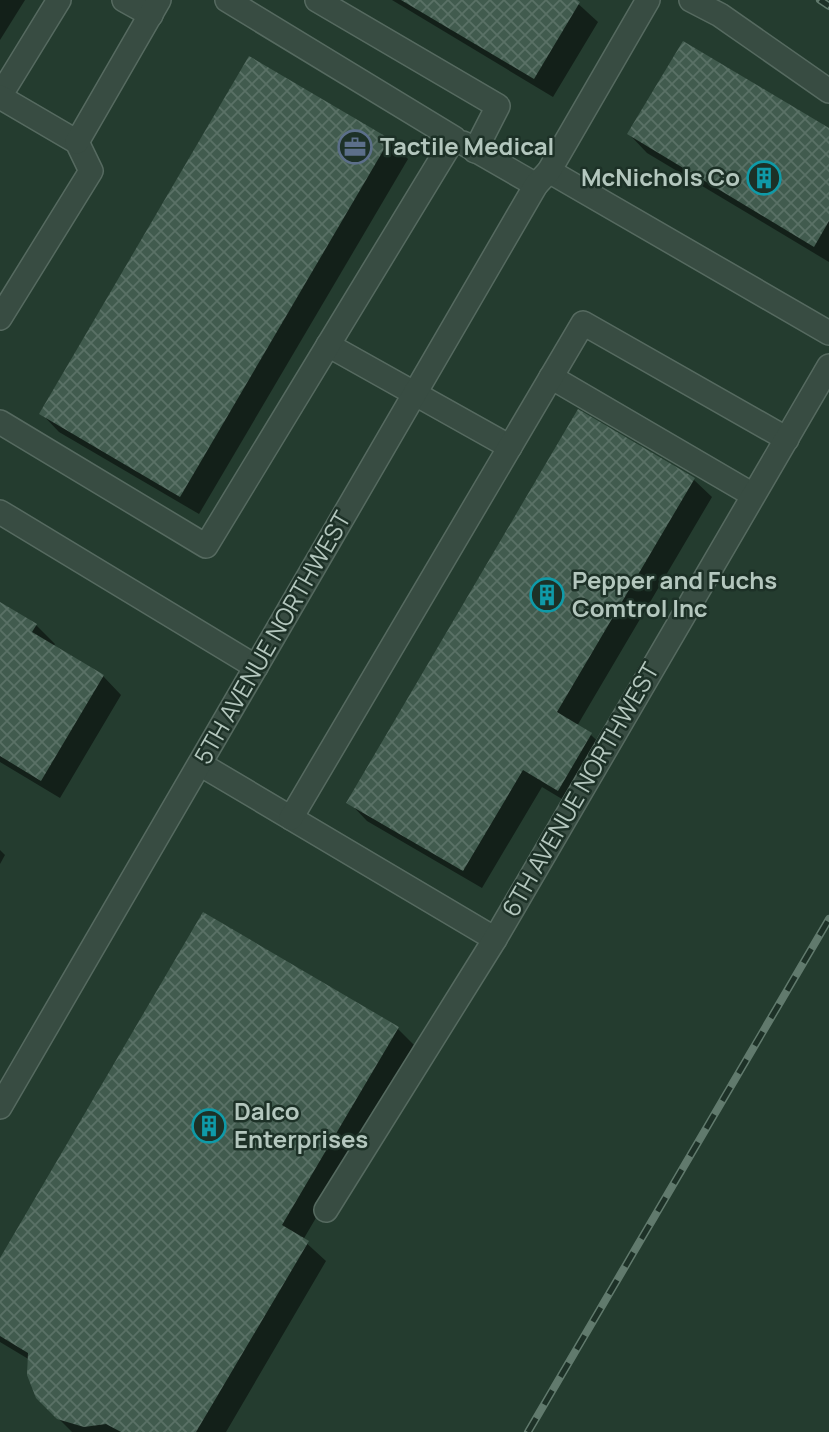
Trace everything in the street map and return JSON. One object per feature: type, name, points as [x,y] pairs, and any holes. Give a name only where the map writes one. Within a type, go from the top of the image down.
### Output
[{"type":"street","points":[[0,318],[91,171],[77,142],[0,97],[59,0]]},
{"type":"street","points":[[77,142],[155,8],[124,0]]},
{"type":"street","points":[[227,0],[475,151],[542,178],[829,333]]},
{"type":"street","points":[[317,0],[498,106],[475,151]]},
{"type":"street","name":"5TH AVENUE NORTHWEST","points":[[0,1107],[648,0]]},
{"type":"street","points":[[691,0],[720,15],[829,91]]},
{"type":"street","points":[[0,422],[206,546],[454,138]]},
{"type":"street","points":[[291,818],[583,323],[787,439]]},
{"type":"street","points":[[328,345],[510,447]]},
{"type":"street","name":"6TH AVENUE NORTHWEST","points":[[327,1210],[495,939],[829,366]]},
{"type":"street","points":[[551,377],[754,495]]},
{"type":"street","points":[[0,512],[256,667]]},
{"type":"street","points":[[200,764],[495,939]]},
{"type":"building","points":[[401,0],[577,0],[580,2],[534,79]]},
{"type":"building","name":"McNichols Co","points":[[683,41],[829,128],[829,221],[814,247],[627,134]]},
{"type":"building","points":[[249,56],[390,139],[180,497],[39,414]]},
{"type":"building","name":"Pepper and Fuchs Comtrol Inc","points":[[578,409],[695,478],[557,712],[592,733],[558,791],[523,770],[463,871],[346,803]]},
{"type":"building","points":[[0,602],[37,624],[32,632],[104,675],[41,781],[0,756]]},
{"type":"building","name":"Dalco Enterprises","points":[[203,912],[399,1027],[282,1225],[309,1241],[196,1432],[121,1432],[106,1424],[84,1427],[57,1419],[36,1398],[27,1375],[28,1353],[0,1336],[0,1258]]},
{"type":"railway","points":[[820,0],[829,6]]},
{"type":"railway","points":[[528,1432],[829,919]]},
{"type":"place","name":"Tactile Medical","points":[[355,147]]},
{"type":"place","name":"McNichols Co","points":[[764,178]]},
{"type":"place","name":"Pepper and Fuchs Comtrol Inc","points":[[547,595]]},
{"type":"place","name":"Dalco Enterprises","points":[[209,1126]]}]
